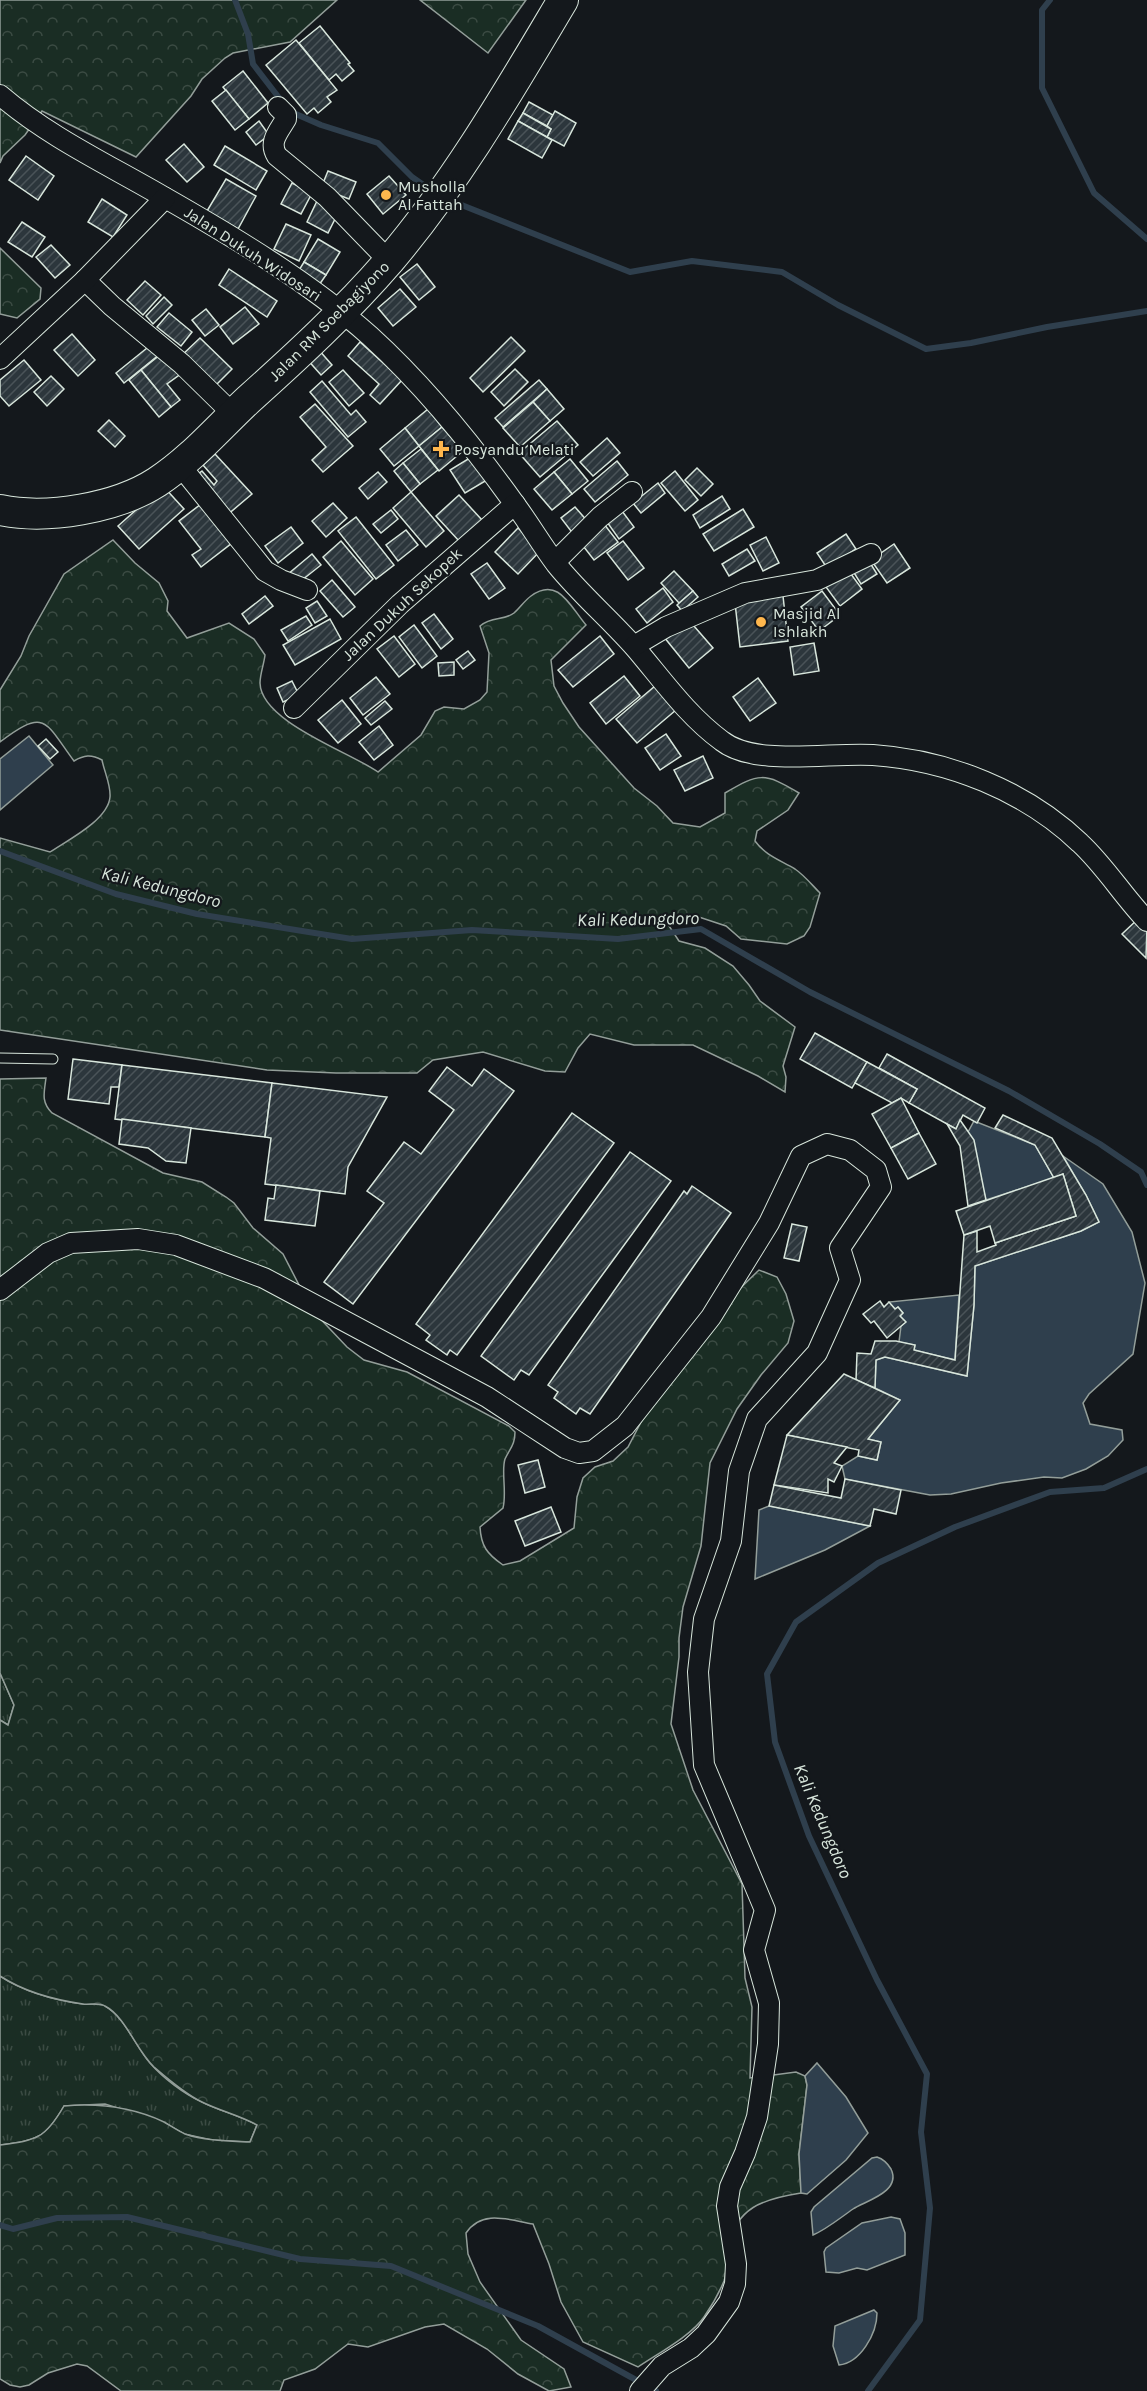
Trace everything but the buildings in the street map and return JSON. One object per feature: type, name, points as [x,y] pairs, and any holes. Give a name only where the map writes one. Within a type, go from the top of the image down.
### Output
[{"type":"main road","name":"Jalan RM Soebagiyono","points":[[0,510],[40,514],[92,507],[126,497],[147,487],[179,464],[341,312],[389,261],[451,179],[518,77],[563,0]]},
{"type":"street","name":"Jalan Dukuh Widosari","points":[[0,95],[46,132],[165,198],[260,255],[341,312]]},
{"type":"street","points":[[278,107],[286,115],[286,119],[273,142],[274,152],[327,197],[389,261]]},
{"type":"street","name":"Jalan Dukuh Widosari","points":[[0,359],[85,280],[165,198]]},
{"type":"street","points":[[85,280],[112,306],[182,364],[233,414]]},
{"type":"street","points":[[341,312],[414,379],[457,427],[555,562],[588,600],[634,646],[683,706],[725,744],[746,754],[772,757],[847,754],[894,758],[960,772],[1004,790],[1058,823],[1082,844],[1147,921]]},
{"type":"street","points":[[179,464],[265,571],[307,590]]},
{"type":"street","points":[[555,562],[570,544],[632,492]]},
{"type":"street","name":"Jalan Dukuh Sekopek","points":[[294,708],[400,604],[515,504]]},
{"type":"street","points":[[634,646],[666,627],[745,593],[818,580],[871,554]]},
{"type":"street","points":[[0,1290],[48,1253],[72,1242],[138,1239],[176,1245],[264,1278],[487,1397],[565,1448],[579,1453],[593,1451],[625,1426],[711,1317],[768,1223],[801,1156],[827,1144],[850,1150],[876,1170],[881,1187],[840,1248],[850,1280],[817,1353],[757,1419],[739,1471],[731,1541],[704,1619],[698,1672],[704,1765],[765,1910],[754,1950],[769,2003],[768,2044],[757,2117],[745,2153],[729,2187],[727,2205],[736,2264],[732,2293],[718,2319],[692,2348],[662,2366],[640,2391]]},
{"type":"lane","points":[[0,1058],[53,1059]]},
{"type":"green space","points":[[0,0],[337,0],[290,42],[233,53],[225,58],[202,79],[191,96],[136,157],[42,111],[25,135],[3,156],[0,163]]},
{"type":"green space","points":[[420,0],[526,0],[488,53]]},
{"type":"green space","points":[[0,248],[41,288],[40,299],[17,318],[0,314]]},
{"type":"green space","points":[[113,540],[159,583],[168,601],[167,611],[187,638],[229,623],[254,639],[265,655],[260,683],[264,697],[275,711],[309,735],[378,772],[421,735],[435,711],[444,707],[464,709],[480,700],[487,692],[489,653],[480,626],[510,615],[540,591],[549,589],[563,596],[586,625],[551,660],[554,686],[579,727],[634,788],[657,806],[673,823],[700,827],[725,813],[725,793],[754,779],[769,778],[799,793],[788,810],[757,831],[755,841],[769,854],[798,871],[820,893],[810,927],[804,936],[787,944],[741,939],[726,926],[699,917],[669,926],[679,941],[705,948],[733,966],[760,1001],[795,1027],[783,1066],[786,1077],[785,1092],[758,1076],[693,1045],[634,1045],[590,1034],[578,1048],[565,1072],[545,1071],[483,1052],[433,1060],[417,1073],[336,1073],[267,1070],[0,1030],[0,838],[50,852],[102,814],[108,805],[110,792],[102,760],[88,756],[74,761],[57,737],[43,724],[36,722],[27,725],[0,742],[0,690],[21,656],[29,636],[64,574]]},
{"type":"green space","points":[[46,1078],[45,1101],[52,1113],[163,1173],[202,1182],[234,1203],[253,1228],[283,1254],[312,1310],[347,1347],[364,1360],[407,1372],[509,1426],[515,1432],[504,1464],[503,1508],[480,1527],[486,1549],[503,1565],[520,1561],[574,1528],[577,1497],[583,1478],[595,1467],[613,1461],[628,1447],[651,1403],[723,1305],[759,1270],[777,1277],[786,1294],[794,1321],[788,1343],[737,1409],[710,1463],[701,1546],[683,1607],[671,1724],[693,1790],[742,1884],[745,1978],[752,2007],[750,2078],[796,2072],[805,2076],[807,2085],[799,2154],[801,2193],[763,2202],[744,2214],[731,2235],[726,2253],[724,2281],[704,2317],[682,2338],[638,2367],[583,2342],[561,2302],[533,2224],[496,2218],[480,2221],[466,2233],[468,2254],[480,2282],[521,2340],[564,2369],[571,2387],[549,2391],[518,2374],[487,2349],[444,2324],[425,2327],[368,2347],[348,2344],[315,2369],[284,2380],[280,2391],[121,2391],[87,2366],[77,2364],[48,2373],[29,2385],[20,2387],[10,2385],[0,2379],[0,2145],[39,2136],[51,2125],[64,2106],[90,2105],[128,2110],[164,2122],[185,2134],[217,2140],[250,2142],[257,2125],[202,2102],[177,2086],[154,2067],[119,2018],[105,2006],[50,1997],[19,1986],[0,1976],[0,1720],[8,1725],[14,1705],[0,1673],[0,1079]]},
{"type":"green space","points":[[0,1673],[14,1705],[8,1725],[0,1720]]},
{"type":"green space","points":[[0,1976],[19,1986],[50,1997],[105,2006],[124,2024],[150,2063],[174,2085],[202,2102],[257,2125],[250,2142],[212,2140],[184,2134],[165,2123],[105,2104],[64,2106],[51,2125],[39,2136],[0,2145]]},
{"type":"water","points":[[29,736],[53,765],[0,810],[0,759]]},
{"type":"water","points":[[974,1121],[1035,1145],[1054,1178],[986,1200],[968,1132]]},
{"type":"water","points":[[1063,1156],[1103,1184],[1132,1232],[1145,1283],[1133,1354],[1089,1394],[1083,1403],[1090,1424],[1122,1430],[1123,1440],[1108,1456],[1086,1469],[1062,1478],[1044,1477],[1001,1483],[951,1494],[930,1495],[845,1479],[842,1466],[858,1456],[877,1460],[881,1442],[868,1439],[900,1400],[875,1388],[876,1360],[885,1357],[967,1376],[974,1305],[975,1266],[1081,1231],[1099,1222]]},
{"type":"water","points":[[959,1295],[955,1360],[914,1350],[915,1345],[899,1342],[901,1326],[905,1322],[900,1316],[903,1313],[889,1302]]},
{"type":"water","points":[[769,1506],[870,1526],[825,1550],[755,1579],[759,1510]]},
{"type":"water","points":[[817,2063],[846,2097],[868,2133],[846,2160],[807,2194],[801,2193],[799,2154],[807,2085],[805,2076]]},
{"type":"water","points":[[877,2157],[891,2169],[893,2177],[887,2190],[813,2235],[811,2212],[814,2207],[872,2158]]},
{"type":"water","points":[[891,2217],[900,2219],[905,2233],[905,2255],[867,2270],[857,2268],[839,2273],[826,2272],[824,2252],[826,2248],[862,2223]]},
{"type":"water","points":[[874,2310],[877,2313],[874,2330],[866,2346],[854,2359],[839,2365],[833,2346],[835,2326]]},
{"type":"waterway","points":[[235,0],[248,34],[253,64],[283,103]]},
{"type":"waterway","points":[[1050,0],[1042,10],[1042,88],[1094,193],[1147,239]]},
{"type":"waterway","points":[[289,111],[321,125],[378,143],[412,177],[432,191]]},
{"type":"waterway","points":[[449,200],[630,272],[692,261],[782,272],[838,305],[926,349],[1147,311]]},
{"type":"waterway","name":"Kali Kedungdoro","points":[[0,851],[116,894],[197,914],[352,939],[472,930],[618,939],[701,929],[810,992],[1009,1091],[1100,1144],[1141,1172],[1147,1185]]},
{"type":"waterway","name":"Kali Kedungdoro","points":[[868,2391],[920,2320],[930,2208],[921,2132],[927,2074],[877,1980],[809,1836],[775,1742],[767,1674],[796,1622],[878,1563],[955,1527],[1050,1492],[1104,1488],[1147,1469]]},
{"type":"waterway","points":[[0,2225],[13,2229],[57,2218],[127,2217],[300,2259],[391,2266],[538,2326],[656,2391]]},
{"type":"place","name":"Musholla Al Fattah","points":[[386,195]]},
{"type":"place","name":"Posyandu Melati","points":[[441,449]]},
{"type":"place","name":"Masjid Al Ishlakh","points":[[761,622]]}]
